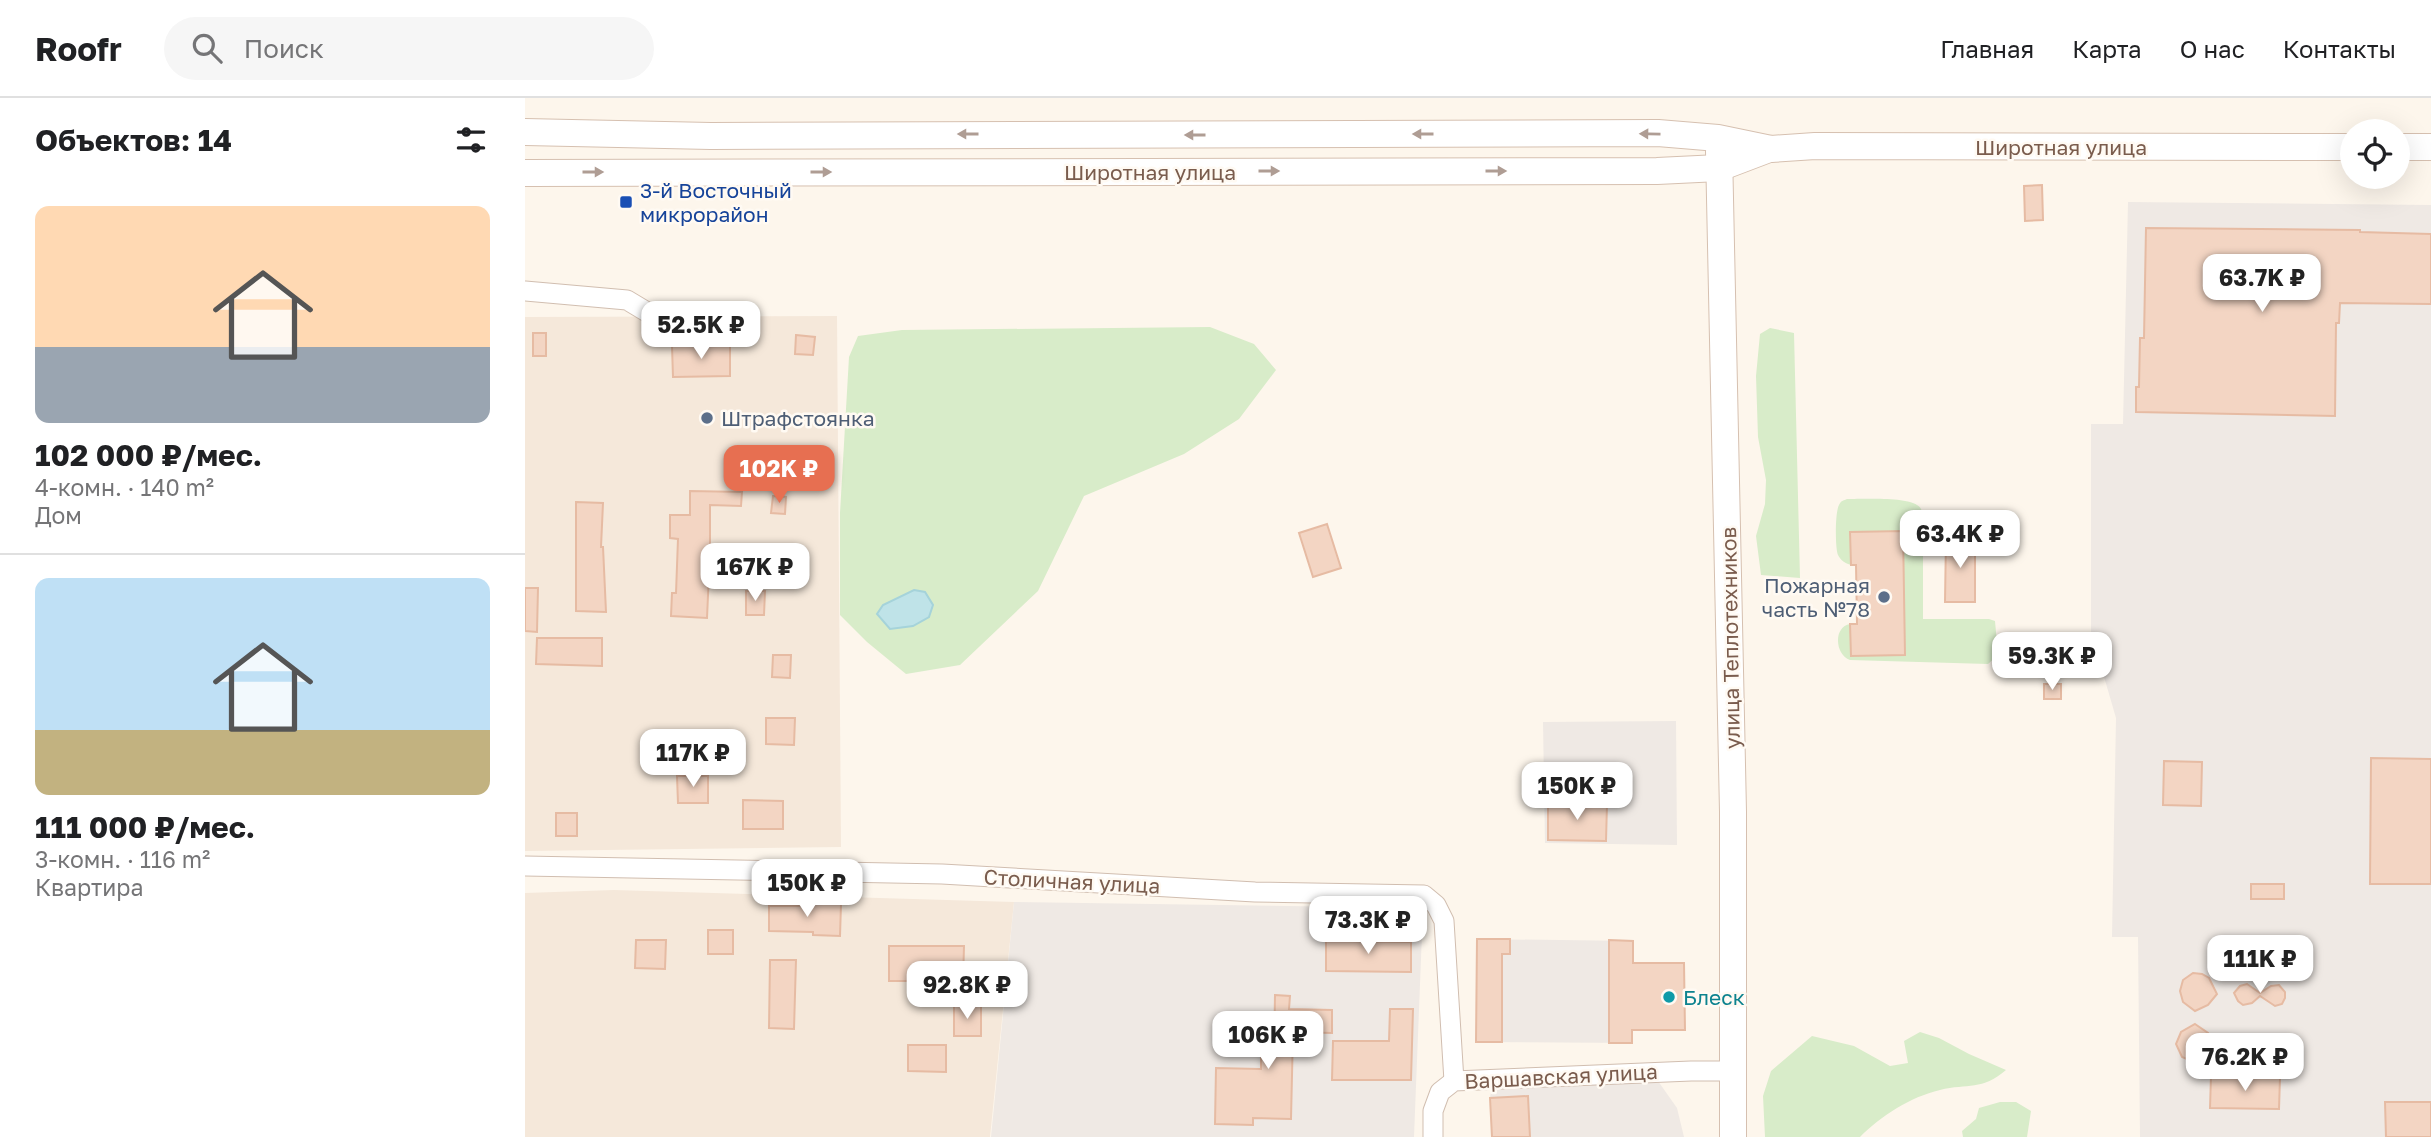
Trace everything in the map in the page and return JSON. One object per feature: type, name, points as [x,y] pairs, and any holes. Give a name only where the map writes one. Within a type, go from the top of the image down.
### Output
[{"type":"main road","name":"Широтная улица","points":[[525,132],[711,136],[1658,134],[1719,138],[1771,149]]},
{"type":"main road","name":"улица Теплотехников","points":[[1719,138],[1733,812],[1733,1137]]},
{"type":"main road","name":"Широтная улица","points":[[525,173],[1630,171],[1719,168],[1771,149],[1815,145],[2340,147]]},
{"type":"main road","points":[[2410,147],[2431,147]]},
{"type":"street","points":[[525,291],[627,300],[647,312]]},
{"type":"street","name":"Столичная улица","points":[[525,866],[941,874],[1255,892],[1424,895],[1436,905],[1444,921],[1454,1081]]},
{"type":"street","name":"Варшавская улица","points":[[1433,1137],[1433,1111],[1440,1092],[1454,1081],[1691,1071],[1733,1072]]},
{"type":"shaded area","points":[[2128,202],[2431,205],[2431,1137],[2140,1137],[2138,937],[2112,937],[2116,718],[2091,632],[2091,424],[2123,424]]},
{"type":"shaded area","points":[[837,316],[841,847],[525,851],[525,317]]},
{"type":"shaded area","points":[[1676,721],[1677,845],[1545,843],[1543,722]]},
{"type":"shaded area","points":[[614,890],[1014,902],[990,1137],[525,1137],[525,893]]},
{"type":"shaded area","points":[[1014,902],[1423,908],[1414,1137],[991,1137]]},
{"type":"shaded area","points":[[1477,939],[1633,941],[1632,1043],[1476,1042]]},
{"type":"shaded area","points":[[1658,1081],[1677,1108],[1684,1137],[1492,1137],[1492,1084]]},
{"type":"green space","points":[[1210,327],[1254,344],[1276,370],[1239,419],[1184,454],[1084,496],[1038,591],[960,665],[906,674],[867,642],[840,615],[840,513],[849,357],[858,336],[902,330]]},
{"type":"green space","points":[[1770,328],[1794,333],[1800,578],[1761,575],[1756,536],[1765,504],[1766,480],[1758,437],[1756,376],[1760,334]]},
{"type":"green space","points":[[1847,499],[1894,500],[1911,502],[1920,507],[1923,515],[1923,619],[1995,621],[1998,655],[1988,664],[1850,660],[1841,653],[1839,635],[1845,626],[1850,624],[1851,656],[1904,655],[1903,532],[1851,532],[1851,565],[1845,563],[1838,555],[1836,530],[1839,505]]},
{"type":"green space","points":[[1920,1032],[1939,1038],[2006,1070],[1982,1084],[1940,1090],[1907,1102],[1860,1137],[1765,1137],[1763,1096],[1771,1071],[1812,1036],[1854,1046],[1890,1066],[1908,1063],[1904,1041]]},
{"type":"green space","points":[[2000,1102],[2016,1102],[2031,1111],[2027,1137],[1963,1137],[1962,1131],[1976,1119],[1979,1108]]},
{"type":"water","points":[[914,590],[925,592],[933,605],[929,617],[913,626],[890,629],[877,614],[883,605]]},
{"type":"building","points":[[2042,185],[2043,220],[2025,221],[2024,186]]},
{"type":"building","points":[[2146,228],[2360,230],[2431,234],[2431,304],[2340,303],[2339,323],[2336,323],[2335,416],[2136,412],[2140,338],[2144,338]]},
{"type":"building","points":[[533,333],[546,333],[546,356],[533,356]]},
{"type":"building","points":[[796,335],[815,337],[813,355],[795,354]]},
{"type":"building","points":[[730,345],[730,376],[673,377],[672,346]]},
{"type":"building","points":[[690,491],[742,492],[741,506],[710,505],[710,546],[717,546],[716,573],[709,573],[707,618],[671,616],[672,593],[676,593],[678,539],[670,538],[670,515],[690,515]]},
{"type":"building","points":[[773,496],[786,497],[785,514],[771,513]]},
{"type":"building","points":[[576,502],[603,503],[601,547],[606,612],[576,611]]},
{"type":"building","points":[[1327,524],[1341,568],[1313,577],[1299,533]]},
{"type":"building","points":[[1903,531],[1905,655],[1851,656],[1850,624],[1857,624],[1856,565],[1851,565],[1850,532]]},
{"type":"building","points":[[1946,538],[1975,538],[1975,602],[1945,602]]},
{"type":"building","points":[[525,588],[538,588],[537,632],[525,631]]},
{"type":"building","points":[[746,591],[765,591],[764,615],[746,615]]},
{"type":"building","points":[[537,638],[602,638],[602,666],[536,664]]},
{"type":"building","points":[[773,655],[791,655],[790,678],[772,677]]},
{"type":"building","points":[[2044,684],[2061,684],[2061,699],[2044,699]]},
{"type":"building","points":[[766,718],[795,718],[794,745],[766,744]]},
{"type":"building","points":[[2371,758],[2431,759],[2431,884],[2370,884]]},
{"type":"building","points":[[2164,761],[2202,762],[2201,806],[2163,805]]},
{"type":"building","points":[[677,776],[708,776],[708,803],[678,803]]},
{"type":"building","points":[[743,800],[783,801],[783,829],[743,829]]},
{"type":"building","points":[[1548,803],[1607,804],[1606,841],[1548,840]]},
{"type":"building","points":[[556,813],[577,813],[577,836],[556,836]]},
{"type":"building","points":[[2251,884],[2284,884],[2284,899],[2251,899]]},
{"type":"building","points":[[814,903],[841,904],[840,936],[769,931],[769,906],[814,906]]},
{"type":"building","points":[[708,930],[733,930],[733,954],[708,954]]},
{"type":"building","points":[[1477,939],[1510,939],[1510,954],[1502,954],[1502,1042],[1476,1042]]},
{"type":"building","points":[[636,940],[666,940],[665,969],[635,968]]},
{"type":"building","points":[[1609,940],[1633,941],[1633,963],[1684,963],[1685,1030],[1632,1030],[1632,1043],[1609,1043]]},
{"type":"building","points":[[1326,941],[1411,942],[1411,972],[1326,971]]},
{"type":"building","points":[[889,946],[964,946],[963,981],[889,981]]},
{"type":"building","points":[[770,960],[796,960],[794,1029],[769,1028]]},
{"type":"building","points":[[2193,973],[2209,978],[2217,994],[2208,1005],[2195,1011],[2183,1002],[2180,991],[2183,980]]},
{"type":"building","points":[[2247,984],[2260,993],[2271,986],[2279,985],[2285,992],[2285,998],[2282,1004],[2275,1006],[2260,996],[2252,1003],[2243,1005],[2234,993],[2240,986]]},
{"type":"building","points":[[1275,995],[1290,996],[1289,1009],[1332,1010],[1332,1033],[1293,1032],[1291,1119],[1253,1118],[1253,1125],[1215,1124],[1216,1068],[1261,1069],[1261,1056],[1274,1056]]},
{"type":"building","points":[[954,1006],[981,1006],[981,1036],[954,1036]]},
{"type":"building","points":[[1390,1009],[1413,1009],[1411,1080],[1332,1080],[1333,1041],[1389,1041]]},
{"type":"building","points":[[2195,1024],[2208,1033],[2212,1045],[2205,1060],[2194,1062],[2182,1057],[2176,1044],[2181,1032]]},
{"type":"building","points":[[908,1045],[946,1045],[946,1072],[908,1071]]},
{"type":"building","points":[[2211,1076],[2280,1077],[2279,1109],[2210,1108]]},
{"type":"building","points":[[1528,1096],[1530,1137],[1492,1137],[1490,1098]]},
{"type":"building","points":[[2385,1102],[2431,1102],[2431,1137],[2386,1137]]},
{"type":"place","name":"3-й Восточный микрорайон","points":[[626,202]]},
{"type":"place","name":"Штрафстоянка","points":[[707,418]]},
{"type":"place","name":"Пожарная часть №78","points":[[1884,597]]},
{"type":"place","name":"Блеск","points":[[1669,997]]}]
